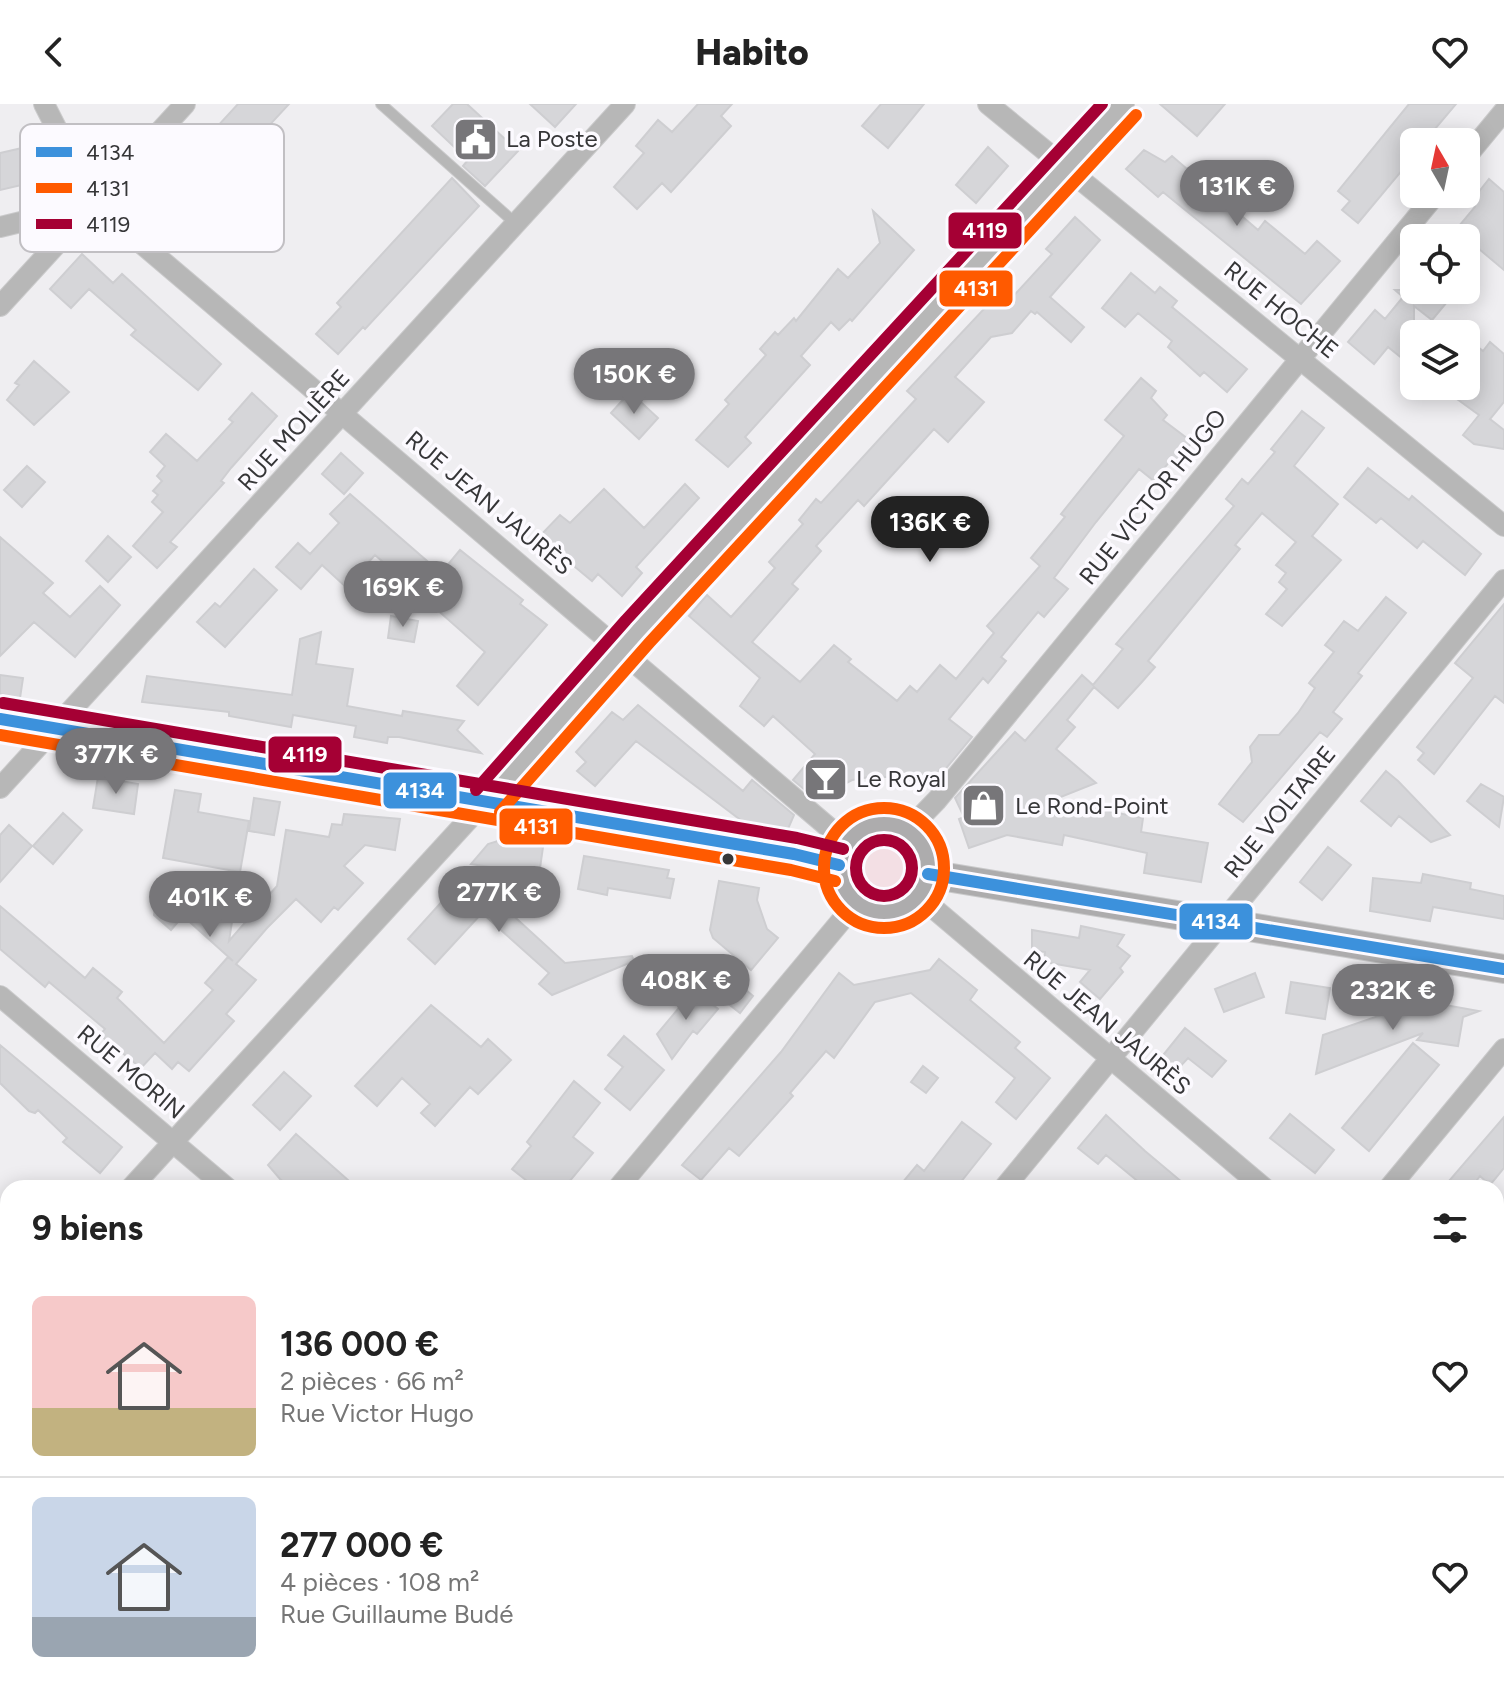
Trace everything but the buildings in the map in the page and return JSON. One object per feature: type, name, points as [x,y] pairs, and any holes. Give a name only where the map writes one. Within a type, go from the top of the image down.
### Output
[{"type":"street","points":[[44,104],[54,124]]},
{"type":"street","points":[[167,124],[185,104]]},
{"type":"street","name":"RUE MOLIÈRE","points":[[0,788],[625,104]]},
{"type":"street","name":"RUE HOCHE","points":[[988,104],[1504,526]]},
{"type":"street","points":[[138,1180],[1124,104]]},
{"type":"street","points":[[1480,140],[1504,111]]},
{"type":"street","name":"RUE VICTOR HUGO","points":[[908,830],[937,800],[1424,208]]},
{"type":"street","points":[[0,227],[20,222]]},
{"type":"street","points":[[0,306],[50,252]]},
{"type":"street","name":"RUE JEAN JAURÈS","points":[[152,252],[623,650],[843,854]]},
{"type":"street","name":"RUE VOLTAIRE","points":[[1011,1180],[1504,580]]},
{"type":"street","points":[[0,719],[794,854],[843,854]]},
{"type":"street","points":[[895,825],[908,830],[925,849],[924,885],[896,911],[868,910],[856,903],[846,893],[843,854],[868,826],[895,825]]},
{"type":"street","points":[[924,885],[1222,922],[1504,969]]},
{"type":"street","name":"RUE JEAN JAURÈS","points":[[924,885],[1109,1059],[1254,1180]]},
{"type":"street","points":[[625,1180],[856,903]]},
{"type":"street","name":"RUE MORIN","points":[[0,996],[178,1136],[219,1180]]},
{"type":"street","points":[[1396,1180],[1504,1049]]},
{"type":"lane","points":[[381,104],[515,223]]},
{"type":"shaded area","points":[[884,840],[904,848],[912,868],[904,888],[884,896],[864,888],[856,868],[864,848]]},
{"type":"transit line","name":"4119","points":[[476,790],[626,620],[1102,104]]},
{"type":"transit line","name":"4131","points":[[500,812],[650,642],[1136,115]]},
{"type":"transit line","name":"4119","points":[[3,703],[797,838],[843,849]]},
{"type":"transit line","name":"4134","points":[[0,719],[794,854],[839,865]]},
{"type":"transit line","name":"4131","points":[[0,735],[791,870],[835,881]]},
{"type":"transit line","name":"4131","points":[[884,808],[907,812],[927,825],[940,845],[944,868],[940,891],[927,911],[907,924],[884,928],[861,924],[841,911],[828,891],[824,868],[828,845],[841,825],[861,812],[884,808]]},
{"type":"transit line","name":"4119","points":[[884,840],[904,848],[912,868],[904,888],[884,896],[864,888],[856,868],[864,848],[884,840]]},
{"type":"transit line","name":"4134","points":[[928,874],[1504,969]]},
{"type":"place","name":"La Poste","points":[[475,139]]},
{"type":"place","name":"Le Royal","points":[[825,779]]},
{"type":"place","name":"Le Rond-Point","points":[[984,806]]}]
